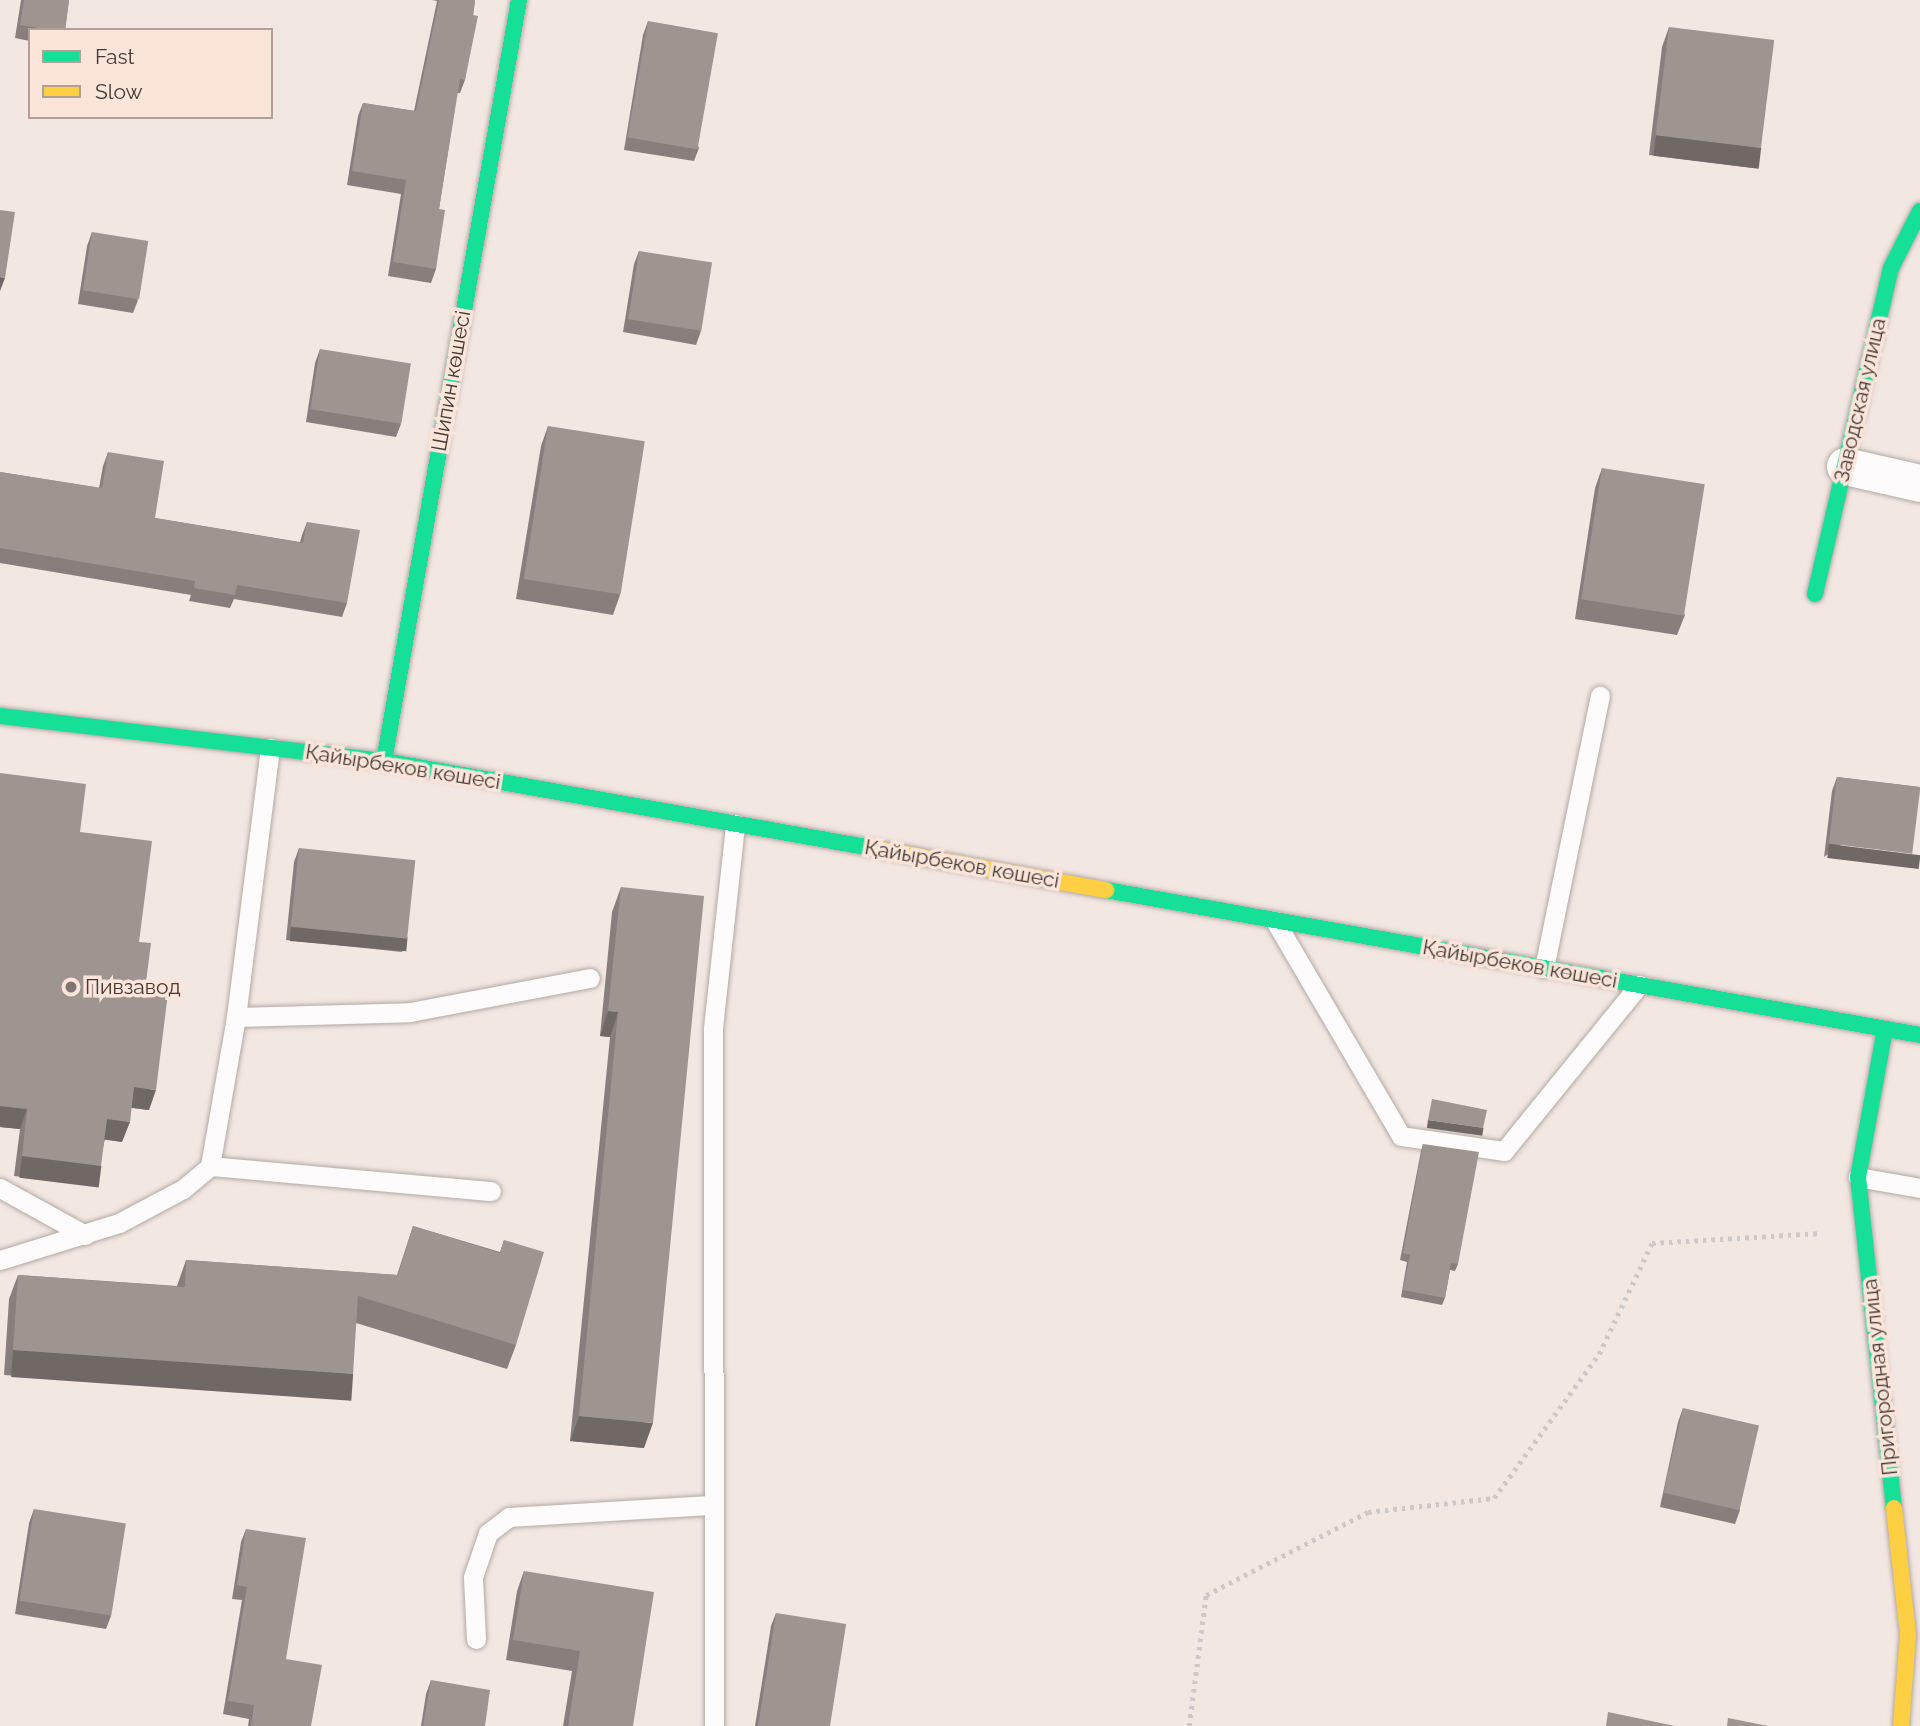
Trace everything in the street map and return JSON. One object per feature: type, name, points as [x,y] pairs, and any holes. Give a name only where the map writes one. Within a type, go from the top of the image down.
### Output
[{"type":"main road","name":"Шипин көшесі","points":[[384,761],[519,0]]},
{"type":"main road","name":"Заводская улица","points":[[1815,594],[1891,268],[1920,211]]},
{"type":"main road","name":"Қайырбеков көшесі","points":[[0,716],[384,761],[1920,1035]]},
{"type":"main road","name":"Пригородная улица","points":[[1885,1029],[1858,1177],[1914,1635],[1900,1726]]},
{"type":"street","points":[[1845,466],[1920,482]]},
{"type":"lane","points":[[1544,968],[1600,696]]},
{"type":"lane","points":[[0,1260],[85,1235],[183,1189],[210,1166],[236,1017],[271,748]]},
{"type":"lane","points":[[714,1726],[713,1028],[735,824]]},
{"type":"lane","points":[[1275,920],[1401,1136],[1504,1152],[1639,985]]},
{"type":"lane","points":[[236,1017],[410,1012],[590,978]]},
{"type":"lane","points":[[210,1166],[491,1191]]},
{"type":"lane","points":[[1858,1177],[1920,1188]]},
{"type":"lane","points":[[0,1188],[85,1235]]},
{"type":"lane","points":[[476,1639],[473,1577],[488,1533],[509,1517],[713,1505]]},
{"type":"path","points":[[1189,1726],[1206,1595],[1368,1512],[1494,1498],[1599,1354],[1652,1243],[1863,1228]]},
{"type":"building","points":[[24,0],[69,0],[65,28],[20,25]]},
{"type":"building","points":[[439,0],[475,0],[473,15],[478,16],[465,80],[460,79],[439,209],[445,210],[436,269],[393,262],[406,180],[352,171],[363,103],[416,111]]},
{"type":"building","points":[[648,21],[718,33],[697,150],[628,137]]},
{"type":"building","points":[[1669,27],[1774,40],[1761,148],[1656,135]]},
{"type":"building","points":[[0,210],[15,212],[5,278],[0,277]]},
{"type":"building","points":[[92,232],[148,241],[139,299],[83,290]]},
{"type":"building","points":[[639,251],[712,263],[701,331],[628,319]]},
{"type":"building","points":[[320,349],[411,363],[401,424],[310,409]]},
{"type":"building","points":[[548,426],[645,441],[621,594],[524,579]]},
{"type":"building","points":[[108,452],[164,461],[155,518],[303,543],[307,522],[360,530],[347,603],[237,585],[235,595],[194,588],[195,581],[0,548],[0,472],[102,488]]},
{"type":"building","points":[[1602,468],[1705,484],[1684,616],[1581,599]]},
{"type":"building","name":"Пивзавод","points":[[0,773],[86,784],[80,832],[152,841],[139,942],[151,943],[145,990],[168,993],[156,1090],[134,1087],[130,1122],[107,1119],[101,1166],[22,1156],[27,1109],[0,1106]]},
{"type":"building","points":[[1837,777],[1920,787],[1912,854],[1829,844]]},
{"type":"building","points":[[299,848],[415,860],[407,939],[291,927]]},
{"type":"building","points":[[621,887],[704,896],[653,1423],[579,1416],[618,1012],[608,1011]]},
{"type":"building","points":[[1432,1099],[1487,1110],[1483,1128],[1428,1120]]},
{"type":"building","points":[[1423,1144],[1479,1152],[1458,1264],[1451,1263],[1445,1298],[1403,1290],[1410,1255],[1403,1253]]},
{"type":"building","points":[[413,1226],[500,1253],[504,1240],[544,1252],[516,1345],[358,1296],[353,1374],[13,1350],[18,1275],[185,1287],[186,1260],[398,1275]]},
{"type":"building","points":[[1683,1408],[1759,1426],[1739,1510],[1663,1493]]},
{"type":"building","points":[[34,1509],[126,1524],[111,1615],[19,1601]]},
{"type":"building","points":[[246,1529],[306,1538],[286,1659],[322,1665],[311,1726],[251,1726],[254,1705],[228,1701],[247,1587],[237,1585]]},
{"type":"building","points":[[524,1571],[654,1592],[633,1726],[568,1726],[580,1651],[513,1640]]},
{"type":"building","points":[[776,1613],[846,1624],[830,1726],[758,1726]]},
{"type":"building","points":[[431,1680],[490,1690],[485,1726],[423,1726]]},
{"type":"building","points":[[1608,1712],[1675,1726],[1606,1726]]},
{"type":"building","points":[[1728,1718],[1768,1726],[1727,1726]]},
{"type":"traffic: fast","points":[[384,761],[519,0]]},
{"type":"traffic: fast","points":[[1815,594],[1891,268],[1920,211]]},
{"type":"traffic: fast","points":[[0,716],[384,761],[877,849]]},
{"type":"traffic: fast","points":[[1106,890],[1920,1035]]},
{"type":"traffic: fast","points":[[1885,1029],[1858,1177],[1894,1508]]},
{"type":"traffic: slow","points":[[877,849],[1106,890]]},
{"type":"traffic: slow","points":[[1894,1508],[1908,1635],[1901,1726]]},
{"type":"place","name":"Пивзавод","points":[[71,987]]}]
